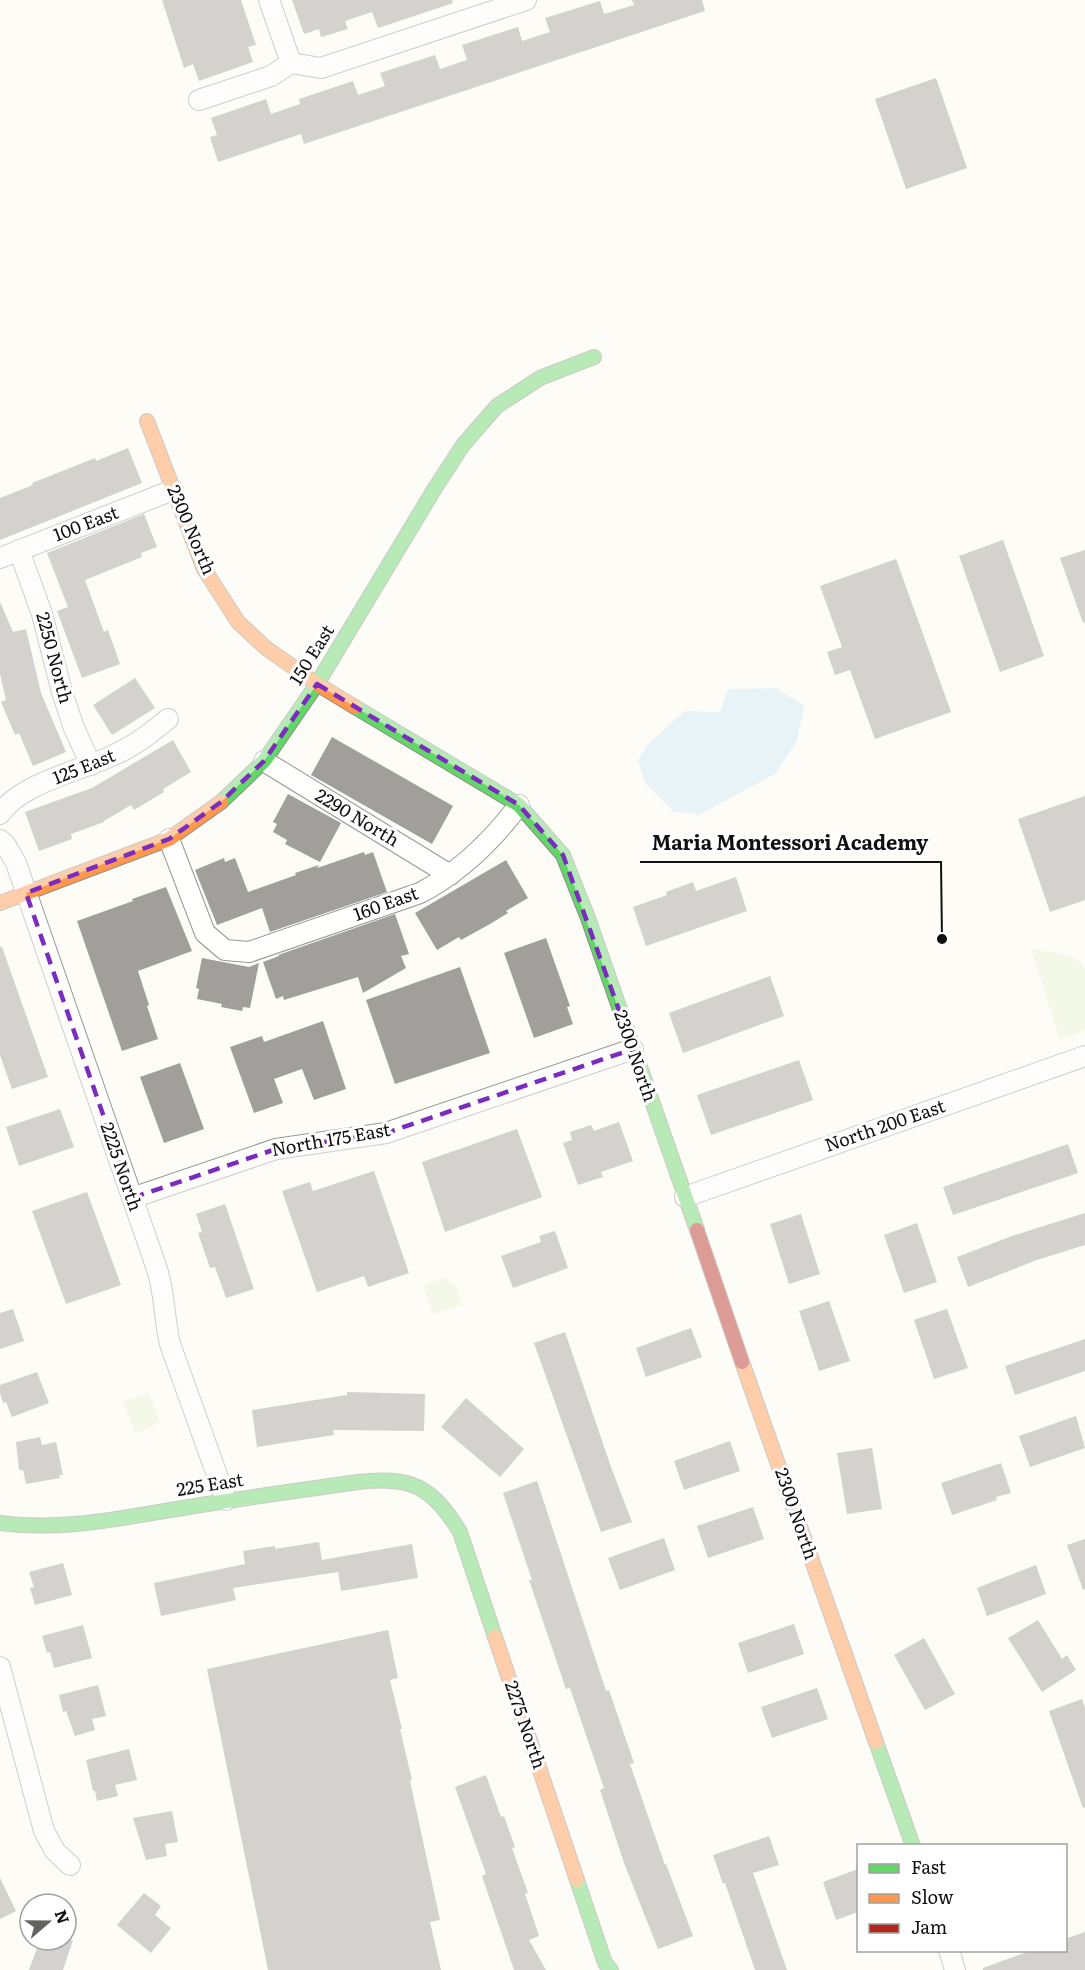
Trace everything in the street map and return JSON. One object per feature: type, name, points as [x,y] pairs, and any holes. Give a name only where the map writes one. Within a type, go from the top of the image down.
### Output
[{"type":"street","points":[[269,0],[291,63]]},
{"type":"street","points":[[199,100],[271,76],[291,63],[321,68],[526,0]]},
{"type":"street","name":"150 East","points":[[0,903],[169,839],[221,802],[264,761],[316,684],[463,445],[496,406],[540,378],[594,357]]},
{"type":"street","name":"2300 North","points":[[147,422],[204,569],[238,621],[266,648],[316,684],[519,805],[563,855],[588,918],[833,1623],[913,1844]]},
{"type":"street","name":"100 East","points":[[0,558],[173,490]]},
{"type":"street","name":"2250 North","points":[[19,550],[42,614],[62,692],[74,728],[91,765]]},
{"type":"street","name":"125 East","points":[[0,814],[21,793],[119,753],[146,737],[168,718]]},
{"type":"street","name":"2290 North","points":[[264,761],[450,875]]},
{"type":"street","name":"160 East","points":[[169,839],[206,933],[225,950],[249,952],[420,893],[466,863],[499,831],[519,805]]},
{"type":"street","name":"2225 North","points":[[0,840],[5,844],[16,863],[132,1198],[160,1280],[170,1344],[226,1500]]},
{"type":"street","name":"North 175 East","points":[[132,1198],[276,1149],[386,1132],[633,1049]]},
{"type":"street","name":"North 200 East","points":[[685,1197],[1085,1056]]},
{"type":"street","name":"225 East","points":[[0,1523],[34,1527],[75,1525],[226,1500],[374,1481],[401,1481],[426,1490]]},
{"type":"street","name":"2275 North","points":[[426,1490],[445,1507],[460,1532],[605,1964],[611,1970]]},
{"type":"street","points":[[0,1667],[44,1831],[55,1851],[70,1865]]},
{"type":"street","points":[[950,1952],[955,1970]]},
{"type":"highlighted area","points":[[317,684],[519,805],[563,855],[633,1049],[386,1133],[276,1149],[132,1198],[26,893],[169,839],[221,802],[264,761]]},
{"type":"green space","points":[[1031,949],[1069,956],[1081,963],[1085,969],[1085,1030],[1060,1039]]},
{"type":"green space","points":[[448,1277],[450,1284],[455,1283],[462,1304],[433,1314],[423,1285]]},
{"type":"green space","points":[[149,1393],[160,1423],[136,1433],[123,1402]]},
{"type":"water","points":[[776,688],[804,706],[797,741],[775,774],[699,815],[673,811],[644,782],[638,760],[647,745],[685,711],[720,712],[728,689]]},
{"type":"building","points":[[162,0],[241,0],[256,45],[248,47],[253,62],[199,81],[193,64],[184,68]]},
{"type":"building","points":[[292,0],[452,0],[453,3],[378,28],[372,12],[345,21],[348,29],[321,37],[319,29],[304,34]]},
{"type":"building","points":[[632,0],[702,0],[705,11],[304,144],[301,134],[218,162],[210,137],[217,135],[211,118],[266,99],[271,114],[300,104],[299,99],[353,81],[358,95],[385,86],[380,73],[435,55],[440,69],[467,60],[462,45],[518,27],[522,41],[550,32],[545,18],[600,1],[604,14],[634,5]]},
{"type":"building","points":[[936,78],[967,168],[906,189],[875,99]]},
{"type":"building","points":[[128,448],[142,483],[0,540],[0,498],[95,458],[96,461]]},
{"type":"building","points":[[144,514],[157,547],[141,553],[142,557],[85,580],[104,632],[108,630],[120,664],[82,678],[57,611],[68,607],[47,553]]},
{"type":"building","points":[[1003,540],[1044,656],[1000,672],[959,556]]},
{"type":"building","points":[[1085,550],[1085,622],[1083,623],[1060,558]]},
{"type":"building","points":[[896,559],[951,712],[875,739],[850,670],[835,675],[827,652],[842,647],[820,586]]},
{"type":"building","points":[[0,602],[13,632],[26,629],[41,693],[66,752],[33,766],[19,733],[15,735],[1,702],[6,700],[0,674]]},
{"type":"building","points":[[135,678],[155,708],[112,735],[93,705]]},
{"type":"building","points":[[332,737],[453,806],[432,844],[311,775]]},
{"type":"building","points":[[173,740],[191,772],[134,810],[131,805],[104,822],[71,834],[72,839],[39,851],[25,812],[92,788]]},
{"type":"building","points":[[288,794],[341,823],[320,862],[285,844],[287,840],[273,832],[277,824],[273,822]]},
{"type":"building","points":[[1085,796],[1085,900],[1050,912],[1018,819]]},
{"type":"building","points":[[364,852],[365,855],[373,852],[387,892],[270,932],[262,908],[217,925],[195,870],[224,858],[225,862],[235,858],[248,892],[296,875],[295,873]]},
{"type":"building","points":[[506,860],[528,898],[490,924],[461,940],[459,937],[437,950],[415,913]]},
{"type":"building","points":[[736,877],[747,911],[646,946],[633,907],[667,895],[666,892],[693,882],[696,891]]},
{"type":"building","points":[[166,887],[192,951],[138,971],[158,1039],[122,1051],[77,921]]},
{"type":"building","points":[[395,914],[409,954],[401,956],[406,968],[363,993],[358,977],[284,1000],[283,996],[276,999],[263,962]]},
{"type":"building","points":[[546,938],[570,1006],[567,1007],[573,1024],[534,1038],[504,953]]},
{"type":"building","points":[[0,947],[2,947],[48,1077],[12,1089],[0,1055]]},
{"type":"building","points":[[202,958],[249,967],[259,963],[250,1008],[243,1007],[242,1011],[197,999],[199,989],[196,988]]},
{"type":"building","points":[[460,967],[490,1053],[395,1084],[366,1000]]},
{"type":"building","points":[[770,976],[784,1016],[683,1053],[669,1013]]},
{"type":"building","points":[[323,1021],[346,1089],[314,1100],[302,1069],[274,1079],[283,1103],[254,1113],[230,1047],[262,1036],[264,1042]]},
{"type":"building","points":[[799,1060],[813,1100],[711,1135],[697,1095]]},
{"type":"building","points":[[180,1063],[204,1129],[164,1143],[140,1077]]},
{"type":"building","points":[[60,1109],[74,1147],[19,1166],[6,1127]]},
{"type":"building","points":[[619,1122],[633,1161],[601,1172],[603,1177],[578,1185],[563,1143],[572,1140],[570,1132],[591,1125],[594,1131]]},
{"type":"building","points":[[517,1129],[542,1197],[445,1232],[422,1162]]},
{"type":"building","points":[[1068,1144],[1078,1173],[953,1215],[943,1187]]},
{"type":"building","points":[[374,1171],[409,1273],[368,1287],[364,1276],[317,1292],[282,1191],[310,1182],[313,1191]]},
{"type":"building","points":[[87,1192],[121,1285],[66,1304],[32,1211]]},
{"type":"building","points":[[225,1204],[254,1289],[226,1298],[215,1267],[210,1268],[198,1233],[202,1232],[196,1214]]},
{"type":"building","points":[[1085,1213],[1085,1245],[1037,1260],[968,1287],[957,1257],[1012,1236]]},
{"type":"building","points":[[801,1214],[820,1274],[789,1284],[770,1224]]},
{"type":"building","points":[[917,1223],[937,1282],[904,1293],[884,1235]]},
{"type":"building","points":[[555,1231],[568,1268],[513,1288],[501,1256],[541,1242],[539,1236]]},
{"type":"building","points":[[829,1301],[850,1361],[819,1371],[799,1311]]},
{"type":"building","points":[[13,1309],[24,1341],[0,1349],[0,1313]]},
{"type":"building","points":[[947,1309],[968,1368],[934,1379],[914,1320]]},
{"type":"building","points":[[691,1328],[702,1357],[646,1377],[636,1348]]},
{"type":"building","points":[[565,1332],[632,1522],[601,1532],[534,1343]]},
{"type":"building","points":[[1085,1339],[1085,1371],[1015,1395],[1005,1366]]},
{"type":"building","points":[[37,1372],[49,1403],[12,1417],[6,1402],[3,1403],[0,1385]]},
{"type":"building","points":[[347,1392],[425,1394],[424,1431],[333,1430],[334,1435],[257,1447],[252,1410],[347,1395]]},
{"type":"building","points":[[466,1398],[524,1449],[500,1477],[441,1427]]},
{"type":"building","points":[[1076,1416],[1085,1448],[1030,1467],[1019,1436]]},
{"type":"building","points":[[40,1437],[42,1445],[56,1442],[63,1475],[59,1475],[60,1478],[26,1484],[23,1470],[19,1470],[16,1442]]},
{"type":"building","points":[[730,1441],[740,1471],[684,1490],[674,1461]]},
{"type":"building","points":[[872,1448],[882,1509],[847,1514],[837,1453]]},
{"type":"building","points":[[1001,1463],[1011,1493],[952,1515],[941,1483]]},
{"type":"building","points":[[537,1481],[606,1691],[609,1690],[634,1763],[630,1764],[665,1865],[693,1936],[658,1949],[624,1863],[600,1790],[604,1788],[570,1688],[566,1689],[529,1580],[532,1580],[503,1493]]},
{"type":"building","points":[[753,1507],[764,1539],[708,1558],[697,1526]]},
{"type":"building","points":[[664,1538],[675,1570],[620,1590],[608,1558]]},
{"type":"building","points":[[1085,1539],[1085,1589],[1083,1590],[1067,1545]]},
{"type":"building","points":[[319,1542],[322,1560],[412,1544],[418,1578],[341,1591],[338,1572],[233,1588],[236,1600],[161,1616],[154,1583],[245,1564],[243,1551]]},
{"type":"building","points":[[63,1563],[72,1595],[35,1605],[30,1588],[34,1587],[29,1572]]},
{"type":"building","points":[[1036,1565],[1046,1594],[987,1616],[977,1588]]},
{"type":"building","points":[[1038,1620],[1062,1659],[1067,1655],[1076,1670],[1042,1692],[1008,1638]]},
{"type":"building","points":[[794,1624],[804,1654],[748,1673],[738,1643]]},
{"type":"building","points":[[83,1625],[92,1658],[54,1668],[50,1652],[47,1653],[42,1636]]},
{"type":"building","points":[[388,1630],[398,1678],[390,1680],[440,1920],[430,1922],[441,1970],[268,1970],[207,1669]]},
{"type":"building","points":[[924,1638],[955,1694],[925,1710],[894,1655]]},
{"type":"building","points":[[98,1685],[106,1716],[92,1719],[95,1730],[75,1736],[66,1711],[63,1712],[59,1695]]},
{"type":"building","points":[[817,1688],[828,1719],[772,1738],[761,1707]]},
{"type":"building","points":[[1082,1699],[1085,1708],[1085,1807],[1083,1808],[1049,1711]]},
{"type":"building","points":[[129,1749],[137,1780],[115,1785],[118,1796],[97,1801],[86,1760]]},
{"type":"building","points":[[486,1775],[501,1817],[504,1816],[515,1847],[512,1848],[528,1893],[525,1894],[539,1936],[529,1940],[546,1970],[514,1970],[482,1876],[486,1874],[455,1787]]},
{"type":"building","points":[[172,1811],[178,1842],[165,1844],[167,1856],[146,1860],[133,1818]]},
{"type":"building","points":[[769,1836],[779,1865],[753,1873],[787,1970],[755,1970],[713,1855]]},
{"type":"building","points":[[857,1869],[857,1912],[836,1920],[823,1882]]},
{"type":"building","points":[[0,1878],[16,1911],[0,1919]]},
{"type":"building","points":[[144,1893],[161,1906],[155,1915],[171,1928],[151,1953],[117,1925]]},
{"type":"building","points":[[1085,1932],[1085,1970],[983,1970],[983,1968],[1027,1952],[1067,1952],[1067,1938]]},
{"type":"building","points":[[36,1952],[69,1952],[63,1970],[29,1970]]},
{"type":"traffic: fast","points":[[221,802],[264,761],[317,684],[463,445],[497,406],[540,378],[594,357]]},
{"type":"traffic: fast","points":[[355,707],[519,805],[563,855],[588,918],[697,1230]]},
{"type":"traffic: fast","points":[[0,1523],[49,1526],[73,1524],[358,1482],[406,1483],[429,1494],[450,1516],[460,1532],[495,1637]]},
{"type":"traffic: fast","points":[[876,1742],[912,1844]]},
{"type":"traffic: fast","points":[[577,1880],[605,1963],[611,1970]]},
{"type":"traffic: slow","points":[[147,421],[204,569],[238,622],[266,648],[317,684],[355,707]]},
{"type":"traffic: slow","points":[[0,903],[169,839],[221,802]]},
{"type":"traffic: slow","points":[[742,1362],[876,1742]]},
{"type":"traffic: slow","points":[[495,1637],[577,1880]]},
{"type":"traffic: jam","points":[[697,1230],[742,1362]]},
{"type":"place","name":"Maria Montessori Academy","points":[[942,939]]}]
